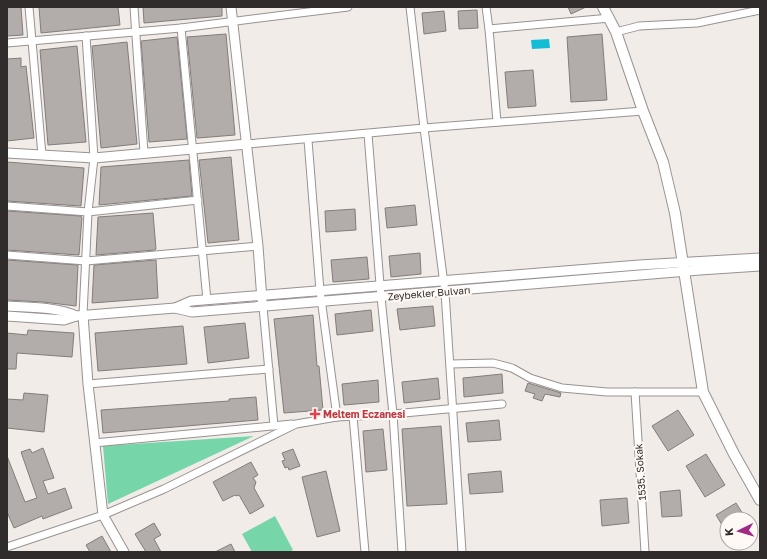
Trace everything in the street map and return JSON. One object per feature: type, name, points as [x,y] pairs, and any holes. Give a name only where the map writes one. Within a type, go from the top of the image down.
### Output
[{"type":"main road","points":[[603,7],[616,32],[643,111],[663,162],[675,212],[703,392],[734,454],[760,500]]},
{"type":"street","points":[[28,7],[42,155]]},
{"type":"street","points":[[134,7],[144,153]]},
{"type":"street","points":[[231,7],[258,246],[274,426]]},
{"type":"street","points":[[7,43],[181,28],[348,7]]},
{"type":"street","points":[[410,7],[444,281],[462,552]]},
{"type":"street","points":[[486,7],[497,122]]},
{"type":"street","points":[[616,32],[639,26],[697,23],[760,10]]},
{"type":"street","points":[[489,29],[610,18]]},
{"type":"street","points":[[181,28],[207,300]]},
{"type":"street","points":[[86,36],[94,158],[80,315],[102,515],[124,552]]},
{"type":"street","points":[[7,153],[94,158],[193,148],[308,140],[424,128],[643,111]]},
{"type":"street","points":[[368,134],[380,286],[393,414],[402,552]]},
{"type":"street","points":[[308,140],[320,291],[337,417]]},
{"type":"street","points":[[7,206],[88,212],[198,200]]},
{"type":"street","points":[[7,256],[86,261],[258,246]]},
{"type":"street","points":[[683,267],[760,258]]},
{"type":"street","points":[[683,267],[760,266]]},
{"type":"street","name":"Zeybekler Bulvarı","points":[[175,308],[191,301],[568,271],[683,267]]},
{"type":"street","name":"Zeybekler Bulvarı","points":[[7,316],[64,320],[80,315],[175,308],[192,312],[569,282],[683,267]]},
{"type":"street","points":[[568,271],[569,282]]},
{"type":"street","name":"Zeybekler Bulvarı","points":[[7,306],[56,310],[80,315]]},
{"type":"street","points":[[450,364],[493,363],[512,368],[530,378],[562,388],[607,392],[703,392]]},
{"type":"street","points":[[88,384],[269,368]]},
{"type":"street","name":"1535. Sokak","points":[[635,392],[646,552]]},
{"type":"street","points":[[94,443],[296,424],[337,417],[393,414],[502,404]]},
{"type":"street","points":[[353,416],[365,552]]},
{"type":"street","points":[[7,547],[102,515],[164,489],[296,424]]},
{"type":"green space","points":[[254,436],[108,504],[103,446]]},
{"type":"green space","points":[[275,516],[293,550],[289,552],[252,552],[242,534]]},
{"type":"water","points":[[549,39],[550,48],[532,49],[531,40]]},
{"type":"building","points":[[7,7],[21,7],[23,35],[7,36]]},
{"type":"building","points":[[39,7],[118,7],[120,25],[41,33]]},
{"type":"building","points":[[143,7],[222,7],[222,16],[144,23]]},
{"type":"building","points":[[568,7],[586,7],[571,14]]},
{"type":"building","points":[[477,10],[478,28],[459,29],[458,11]]},
{"type":"building","points":[[444,11],[446,31],[424,34],[422,13]]},
{"type":"building","points":[[226,34],[235,135],[197,138],[187,37]]},
{"type":"building","points":[[602,34],[607,100],[571,102],[567,37]]},
{"type":"building","points":[[177,37],[187,139],[149,142],[141,41]]},
{"type":"building","points":[[127,42],[137,144],[101,148],[92,46]]},
{"type":"building","points":[[77,46],[86,142],[48,145],[40,50]]},
{"type":"building","points":[[21,58],[21,67],[26,66],[34,138],[7,141],[7,59]]},
{"type":"building","points":[[533,70],[536,106],[508,108],[505,72]]},
{"type":"building","points":[[231,157],[239,240],[208,243],[199,160]]},
{"type":"building","points":[[189,160],[192,196],[99,205],[101,167]]},
{"type":"building","points":[[7,162],[84,168],[81,206],[7,201]]},
{"type":"building","points":[[415,205],[417,225],[387,228],[385,208]]},
{"type":"building","points":[[355,209],[356,230],[326,232],[325,211]]},
{"type":"building","points":[[7,211],[81,216],[79,255],[7,250]]},
{"type":"building","points":[[153,213],[155,250],[96,255],[98,217]]},
{"type":"building","points":[[420,253],[421,274],[391,277],[389,256]]},
{"type":"building","points":[[367,257],[369,279],[333,282],[331,260]]},
{"type":"building","points":[[7,260],[78,265],[76,306],[7,300]]},
{"type":"building","points":[[156,260],[158,298],[92,303],[94,265]]},
{"type":"building","points":[[433,306],[435,326],[400,330],[397,309]]},
{"type":"building","points":[[371,310],[373,331],[337,335],[335,314]]},
{"type":"building","points":[[313,315],[317,366],[319,366],[323,410],[284,413],[274,319]]},
{"type":"building","points":[[245,323],[249,358],[208,363],[204,327]]},
{"type":"building","points":[[183,326],[187,364],[98,371],[95,333]]},
{"type":"building","points":[[28,330],[74,333],[72,357],[17,353],[16,369],[7,369],[7,333],[27,335]]},
{"type":"building","points":[[502,374],[503,393],[464,397],[463,378]]},
{"type":"building","points":[[438,378],[440,399],[404,403],[402,382]]},
{"type":"building","points":[[378,380],[379,402],[344,405],[342,384]]},
{"type":"building","points":[[528,383],[561,393],[560,397],[545,394],[542,401],[533,398],[535,394],[525,391]]},
{"type":"building","points":[[24,393],[48,395],[44,432],[7,428],[7,399],[23,400]]},
{"type":"building","points":[[256,397],[258,420],[103,433],[101,410],[229,401],[229,399]]},
{"type":"building","points":[[678,410],[694,435],[668,451],[652,426]]},
{"type":"building","points":[[499,420],[501,440],[468,442],[466,423]]},
{"type":"building","points":[[441,426],[447,504],[407,506],[402,429]]},
{"type":"building","points":[[383,429],[387,470],[366,472],[363,431]]},
{"type":"building","points":[[43,448],[54,478],[43,481],[48,494],[65,488],[72,508],[43,519],[42,516],[14,528],[7,512],[7,456],[25,502],[37,498],[21,452],[30,449],[32,453]]},
{"type":"building","points":[[293,449],[300,466],[289,470],[288,467],[285,468],[282,461],[285,460],[282,453]]},
{"type":"building","points":[[706,454],[725,485],[705,497],[686,466]]},
{"type":"building","points":[[251,462],[258,475],[253,478],[256,482],[254,488],[264,506],[250,514],[239,495],[235,495],[223,501],[213,482]]},
{"type":"building","points":[[326,471],[340,531],[317,537],[302,477]]},
{"type":"building","points":[[501,471],[503,492],[470,494],[468,474]]},
{"type":"building","points":[[680,490],[682,516],[662,517],[660,492]]},
{"type":"building","points":[[627,498],[629,523],[602,526],[600,500]]},
{"type":"building","points":[[736,503],[741,511],[723,511]]},
{"type":"building","points":[[719,513],[719,520],[716,515]]},
{"type":"building","points":[[154,523],[161,535],[154,539],[161,552],[146,552],[135,534]]},
{"type":"building","points":[[102,536],[111,552],[90,552],[86,545]]},
{"type":"building","points":[[231,544],[235,552],[215,552]]},
{"type":"place","name":"Meltem Eczanesi","points":[[315,414]]}]
